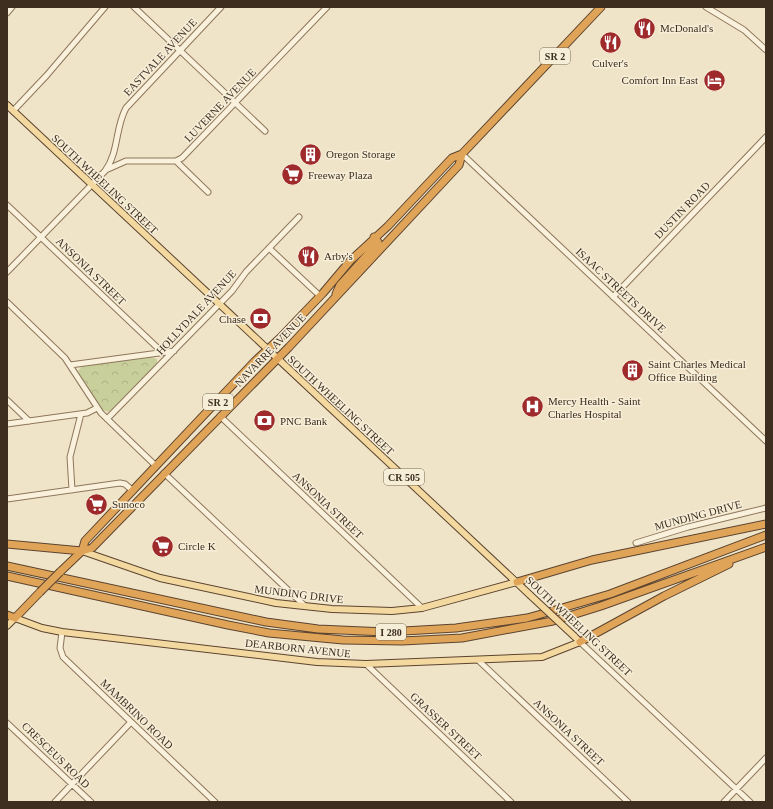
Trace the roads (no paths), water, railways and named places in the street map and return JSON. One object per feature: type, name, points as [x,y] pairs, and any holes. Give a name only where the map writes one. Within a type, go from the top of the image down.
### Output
[{"type":"highway","name":"NAVARRE AVENUE","points":[[82,551],[85,541],[320,296],[350,261],[374,237],[388,226],[452,158],[462,154],[601,7]]},
{"type":"highway","name":"NAVARRE AVENUE","points":[[15,618],[82,551],[92,548],[332,302],[459,164],[462,154]]},
{"type":"highway","points":[[405,222],[404,214],[417,200],[427,184]]},
{"type":"highway","points":[[332,302],[340,285],[377,244],[377,240],[374,237]]},
{"type":"highway","points":[[140,498],[158,473],[159,471],[156,467]]},
{"type":"highway","points":[[110,529],[107,526],[108,524],[133,498],[143,480]]},
{"type":"highway","points":[[517,582],[592,560],[766,524]]},
{"type":"highway","name":"I 280","points":[[7,566],[266,622],[318,629],[386,632],[456,628],[545,613],[610,594],[766,535]]},
{"type":"highway","points":[[7,544],[82,551]]},
{"type":"highway","name":"I 280","points":[[7,576],[270,633],[336,640],[402,641],[462,638],[553,621],[601,606],[766,547]]},
{"type":"highway","points":[[580,642],[664,596],[754,552]]},
{"type":"highway","points":[[7,615],[15,618]]},
{"type":"main road","name":"SOUTH WHEELING STREET","points":[[7,105],[580,642]]},
{"type":"main road","name":"MUNDING DRIVE","points":[[82,551],[160,578],[244,597],[305,607],[392,611],[422,608],[517,582]]},
{"type":"main road","name":"DEARBORN AVENUE","points":[[15,618],[42,628],[62,632],[317,662],[366,664],[542,657],[580,642]]},
{"type":"main road","name":"NAVARRE AVENUE","points":[[7,626],[15,618]]},
{"type":"street","points":[[7,13],[12,7]]},
{"type":"street","points":[[13,111],[47,75],[104,7]]},
{"type":"street","points":[[134,7],[264,131]]},
{"type":"street","name":"EASTVALE AVENUE","points":[[7,272],[106,171],[114,156],[118,128],[126,108],[221,7]]},
{"type":"street","name":"LUVERNE AVENUE","points":[[176,161],[188,153],[326,7]]},
{"type":"street","points":[[706,7],[744,30],[766,50]]},
{"type":"street","name":"DUSTIN ROAD","points":[[613,297],[766,137]]},
{"type":"street","name":"ISAAC STREETS DRIVE","points":[[462,154],[766,441]]},
{"type":"street","points":[[106,171],[114,165],[126,161],[176,161],[208,192]]},
{"type":"street","name":"ANSONIA STREET","points":[[7,205],[162,352]]},
{"type":"street","name":"HOLLYDALE AVENUE","points":[[107,419],[219,304],[299,217]]},
{"type":"street","points":[[269,248],[320,296]]},
{"type":"street","points":[[7,302],[70,364],[97,408],[156,467]]},
{"type":"street","points":[[70,364],[174,351]]},
{"type":"street","points":[[7,400],[30,421]]},
{"type":"street","points":[[7,424],[81,414],[97,408]]},
{"type":"street","points":[[72,490],[70,457],[81,414]]},
{"type":"street","name":"ANSONIA STREET","points":[[220,416],[422,608]]},
{"type":"street","points":[[164,473],[305,607]]},
{"type":"street","points":[[7,500],[124,483],[133,491]]},
{"type":"street","name":"MUNDING DRIVE","points":[[636,543],[688,527],[766,508]]},
{"type":"street","name":"MAMBRINO ROAD","points":[[62,632],[60,648],[63,657],[215,802]]},
{"type":"street","name":"SOUTH WHEELING STREET","points":[[580,642],[750,802]]},
{"type":"street","name":"ANSONIA STREET","points":[[478,660],[628,802]]},
{"type":"street","name":"GRASSER STREET","points":[[366,664],[512,802]]},
{"type":"street","name":"CRESCEUS ROAD","points":[[7,722],[91,802]]},
{"type":"street","points":[[55,802],[131,722]]},
{"type":"street","points":[[724,802],[766,758]]},
{"type":"place","name":"McDonald's","points":[[645,28]]},
{"type":"place","name":"Culver's","points":[[610,43]]},
{"type":"place","name":"Comfort Inn East","points":[[714,80]]},
{"type":"place","name":"Oregon Storage","points":[[310,154]]},
{"type":"place","name":"Freeway Plaza","points":[[292,175]]},
{"type":"place","name":"Arby's","points":[[309,256]]},
{"type":"place","name":"Chase","points":[[261,319]]},
{"type":"place","name":"Saint Charles Medical Office Building","points":[[632,370]]},
{"type":"place","name":"Mercy Health - Saint Charles Hospital","points":[[532,407]]},
{"type":"place","name":"PNC Bank","points":[[264,421]]},
{"type":"place","name":"Sunoco","points":[[96,504]]},
{"type":"place","name":"Circle K","points":[[163,546]]}]
